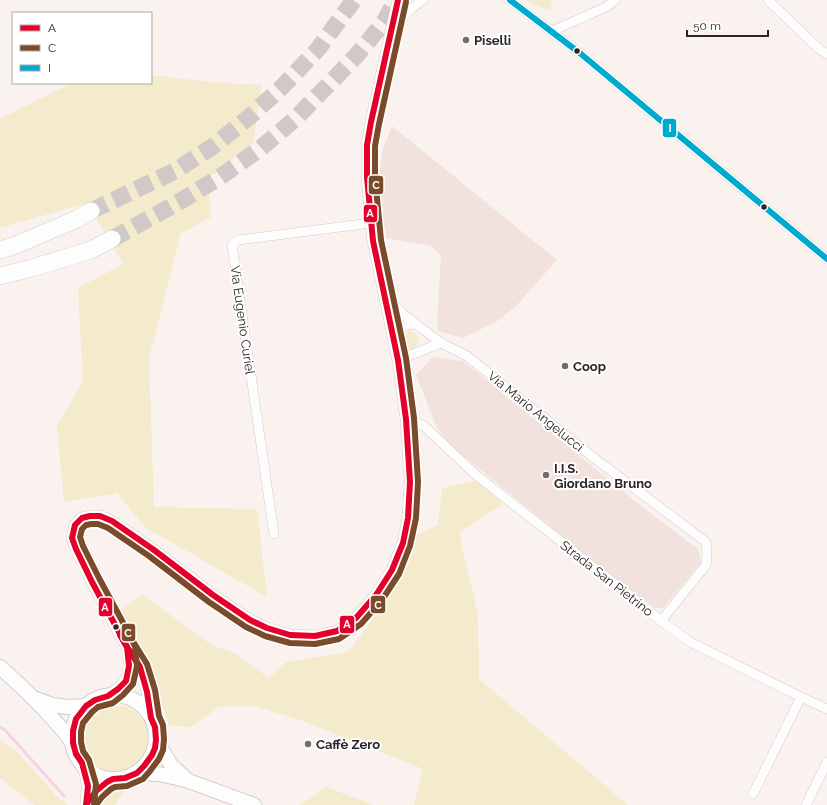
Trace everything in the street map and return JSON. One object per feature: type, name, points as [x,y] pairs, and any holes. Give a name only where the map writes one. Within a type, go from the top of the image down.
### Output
[{"type":"highway","points":[[0,239],[84,215],[16,245],[0,250]]},
{"type":"highway","points":[[0,286],[54,270],[112,239]]},
{"type":"highway","points":[[0,276],[91,250]]},
{"type":"main road","points":[[0,667],[36,699],[61,726],[73,743]]},
{"type":"main road","points":[[116,695],[125,697],[140,704],[146,710],[155,727],[156,740],[152,756],[136,773],[125,778],[113,779],[101,777],[90,772],[82,764],[76,754],[73,743],[73,731],[76,719],[86,706],[95,700],[108,696],[116,695]]},
{"type":"main road","points":[[36,699],[53,705],[68,707],[86,706]]},
{"type":"main road","points":[[156,740],[171,765],[186,780]]},
{"type":"main road","points":[[136,773],[159,774],[186,780],[254,805]]},
{"type":"street","points":[[151,718],[147,692],[140,667],[127,647],[92,582],[72,538],[75,526],[82,518],[100,516],[112,521],[154,550],[213,595],[250,620],[266,628],[290,635],[315,636],[337,631],[356,618],[376,595],[392,570],[403,543],[408,518],[410,482],[406,419],[398,360],[373,241],[366,177],[367,145],[377,92],[398,0]]},
{"type":"street","points":[[390,33],[404,16],[423,0]]},
{"type":"street","points":[[510,0],[552,30],[827,259]]},
{"type":"street","points":[[552,30],[606,7],[615,0]]},
{"type":"street","points":[[768,0],[819,49],[827,54]]},
{"type":"street","name":"Via Eugenio Curiel","points":[[274,534],[232,246],[238,240],[371,223]]},
{"type":"street","name":"Via Mario Angelucci","points":[[384,294],[403,314],[441,343],[467,356],[594,458],[706,542],[708,556],[706,565],[660,621]]},
{"type":"street","points":[[392,334],[399,327],[407,324],[416,324]]},
{"type":"street","points":[[398,360],[441,343]]},
{"type":"street","name":"Strada San Pietrino","points":[[406,419],[424,426],[476,475],[637,601],[660,621],[690,642],[827,709]]},
{"type":"street","points":[[108,696],[126,681],[129,666],[127,647]]},
{"type":"street","points":[[753,794],[801,697]]},
{"type":"street","points":[[806,805],[827,762]]},
{"type":"street","points":[[82,764],[88,786],[86,805]]},
{"type":"street","points":[[86,805],[96,791],[106,782],[113,779]]},
{"type":"shaded area","points":[[525,0],[549,0],[552,2],[551,11],[533,4]]},
{"type":"shaded area","points":[[152,75],[210,82],[262,85],[253,143],[208,179],[211,217],[181,233],[149,358],[154,507],[257,509],[267,597],[145,527],[117,493],[64,502],[57,426],[83,381],[78,288],[123,264],[87,203],[0,228],[0,119],[70,84],[152,84]]},
{"type":"shaded area","points":[[392,126],[557,260],[517,305],[499,320],[463,338],[438,331],[437,323],[441,255],[431,246],[386,238],[377,186],[383,149]]},
{"type":"shaded area","points":[[409,331],[416,334],[419,340],[416,346],[410,350],[403,343],[404,335]]},
{"type":"shaded area","name":"I.I.S. Giordano Bruno","points":[[433,357],[463,361],[641,506],[699,550],[701,562],[663,608],[655,608],[614,578],[450,445],[437,428],[416,375]]},
{"type":"shaded area","points":[[476,481],[503,504],[459,533],[478,615],[479,679],[628,805],[414,805],[423,769],[300,720],[254,706],[219,707],[190,727],[169,725],[150,668],[119,611],[142,594],[213,646],[235,653],[269,678],[286,662],[348,652],[388,599],[414,536],[438,525],[442,488]]},
{"type":"shaded area","points":[[115,705],[128,708],[138,715],[145,725],[148,738],[145,751],[138,761],[128,768],[115,771],[102,768],[92,761],[85,751],[82,738],[85,725],[92,715],[102,708]]},
{"type":"shaded area","points":[[0,741],[16,751],[55,795],[68,805],[34,805],[0,778]]},
{"type":"shaded area","points":[[129,785],[115,805],[91,805],[93,801],[109,789]]},
{"type":"shaded area","points":[[326,787],[374,805],[299,805]]},
{"type":"waterway","points":[[0,727],[5,730],[64,796]]},
{"type":"tunnel","points":[[91,211],[175,171],[212,147],[248,118],[281,88],[318,49],[354,0]]},
{"type":"tunnel","points":[[112,239],[179,202],[220,177],[261,148],[295,119],[357,55],[384,22],[396,0]]},
{"type":"transit line","name":"A","points":[[86,805],[96,791],[107,782],[113,779],[125,778],[137,773],[152,755],[156,740],[155,727],[151,718],[147,692],[140,667],[127,647],[92,582],[72,538],[75,525],[82,518],[100,516],[112,521],[154,550],[213,595],[250,620],[267,628],[290,635],[315,636],[337,631],[356,618],[376,595],[392,570],[403,543],[408,518],[410,482],[406,419],[398,360],[373,241],[367,177],[367,145],[371,122],[398,0]]},
{"type":"transit line","name":"I","points":[[510,0],[581,54],[827,259]]},
{"type":"transit line","name":"C","points":[[96,805],[111,789],[115,787],[127,786],[143,779],[159,759],[163,750],[164,739],[163,725],[159,716],[155,690],[147,664],[134,643],[83,546],[80,537],[82,529],[86,525],[98,524],[108,528],[149,556],[209,602],[246,627],[265,636],[290,643],[315,644],[339,639],[361,624],[382,600],[399,574],[410,546],[416,518],[418,482],[414,418],[406,358],[381,240],[375,177],[375,146],[406,2]]},
{"type":"transit line","name":"C","points":[[94,805],[96,784],[89,760],[83,751],[81,732],[83,723],[92,712],[98,707],[113,703],[133,684],[137,666],[135,646],[127,631]]},
{"type":"transit line","name":"A","points":[[86,805],[88,786],[82,763],[76,754],[73,743],[73,731],[76,719],[86,706],[95,700],[108,696],[126,681],[129,666],[127,647],[120,635]]},
{"type":"place","name":"Piselli","points":[[466,40]]},
{"type":"place","name":"Coop","points":[[565,366]]},
{"type":"place","name":"I.I.S. Giordano Bruno","points":[[546,475]]},
{"type":"place","name":"Caffè Zero","points":[[308,744]]}]
